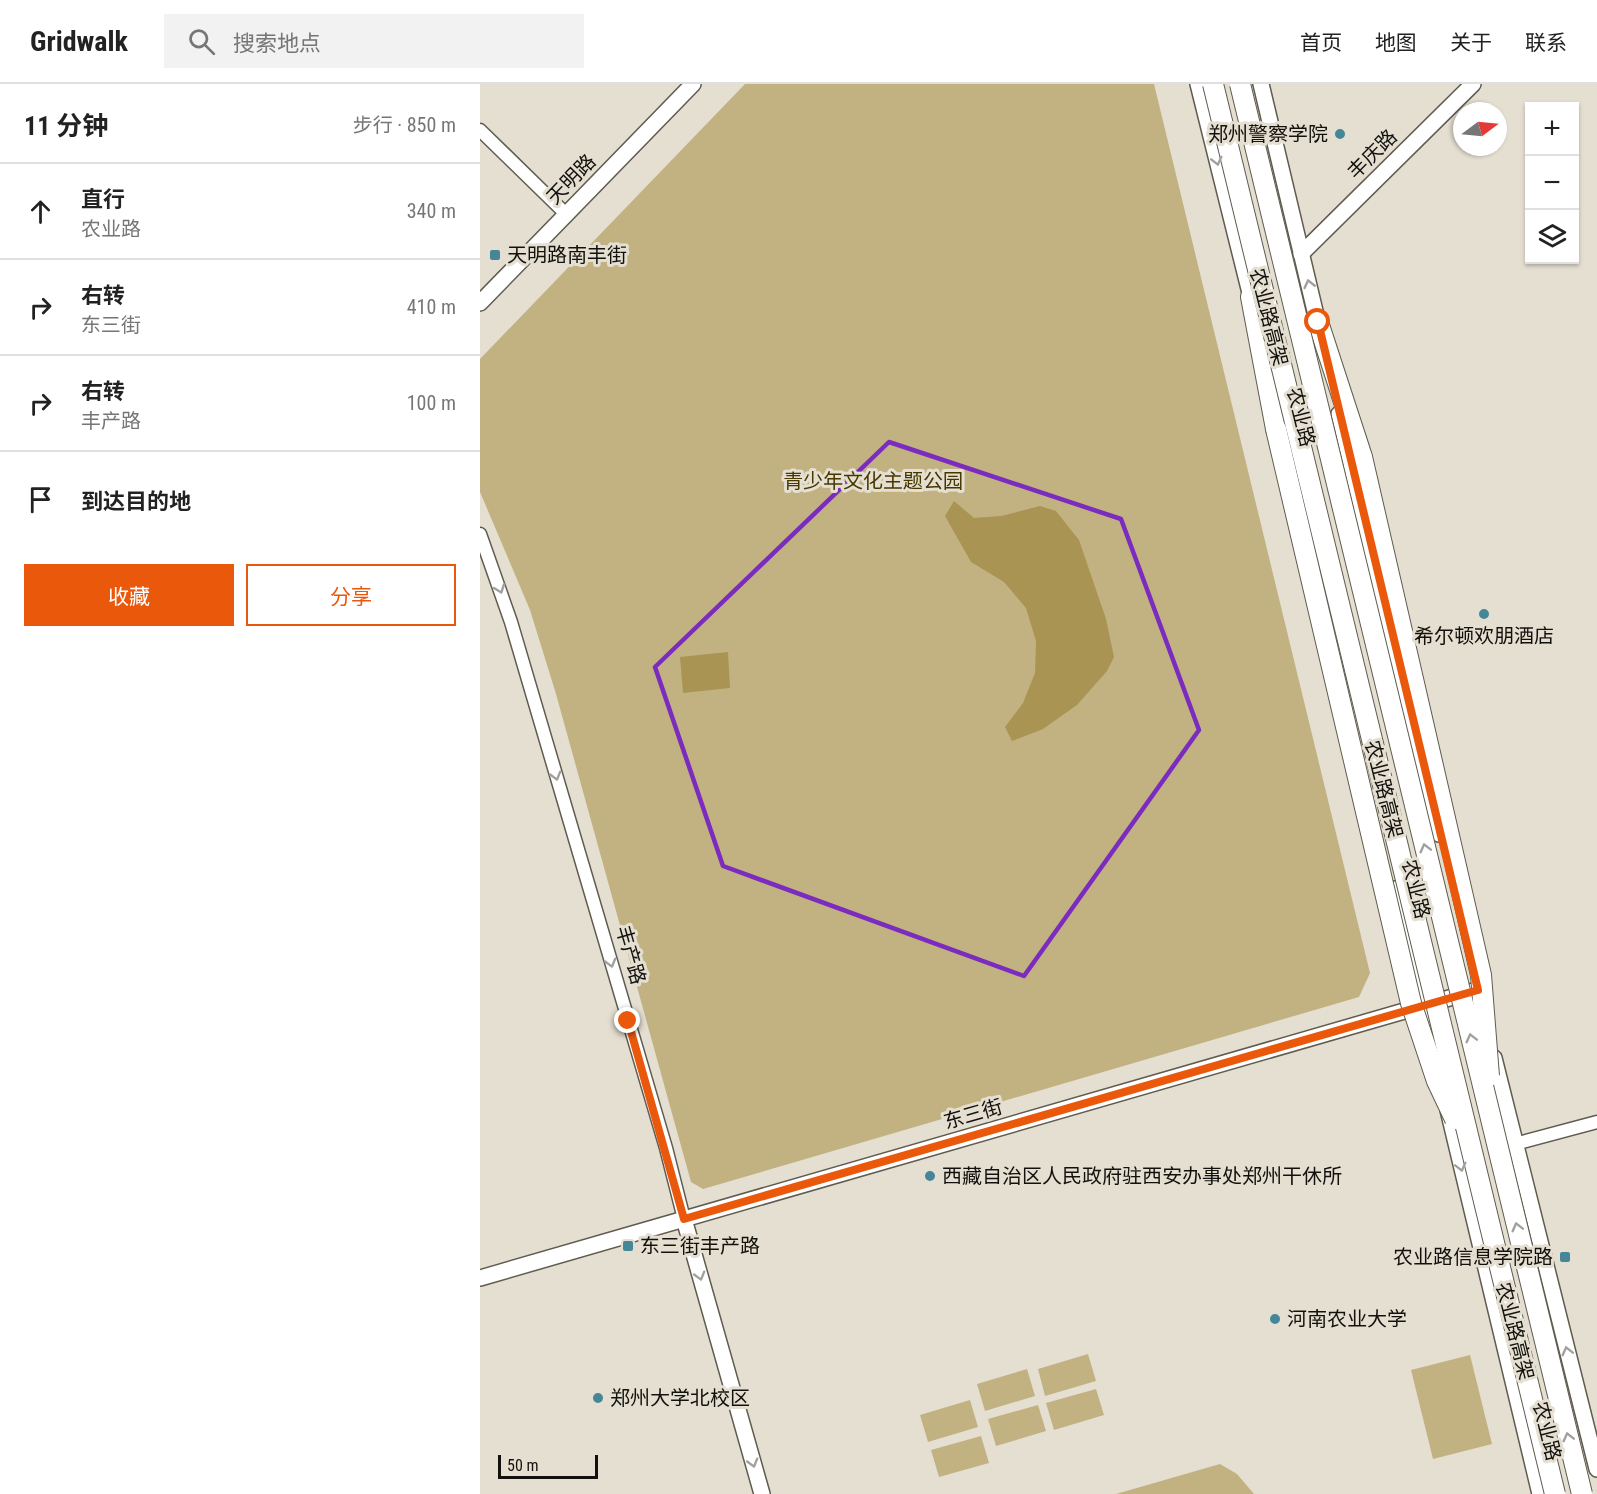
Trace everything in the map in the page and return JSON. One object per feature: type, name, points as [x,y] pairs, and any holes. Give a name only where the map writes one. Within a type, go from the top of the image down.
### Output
[{"type":"highway","name":"农业路高架","points":[[1213,84],[1555,1494]]},
{"type":"highway","name":"农业路高架","points":[[1240,84],[1582,1494]]},
{"type":"highway","points":[[1251,297],[1276,429],[1411,1003],[1426,1054],[1437,1081],[1472,1151]]},
{"type":"highway","points":[[1318,322],[1362,457],[1481,975],[1492,1126]]},
{"type":"street","name":"天明路","points":[[480,303],[693,84]]},
{"type":"street","name":"农业路","points":[[1198,84],[1540,1494]]},
{"type":"street","name":"农业路","points":[[1261,84],[1515,1144],[1597,1469]]},
{"type":"street","name":"丰庆路","points":[[1301,254],[1473,84]]},
{"type":"street","points":[[480,130],[566,214]]},
{"type":"street","name":"丰产路","points":[[480,534],[511,622],[666,1148],[762,1494]]},
{"type":"street","name":"东三街","points":[[480,1278],[1478,990]]},
{"type":"street","points":[[1515,1144],[1597,1122]]},
{"type":"highlighted area","points":[[889,442],[1121,519],[1199,730],[1024,976],[723,866],[655,667]]},
{"type":"green space","name":"青少年文化主题公园","points":[[745,84],[1154,84],[1370,973],[1359,997],[703,1189],[691,1182],[556,694],[530,610],[480,492],[480,359]]},
{"type":"green space","points":[[1088,1354],[1096,1381],[1045,1396],[1038,1369]]},
{"type":"green space","points":[[1470,1355],[1492,1444],[1433,1459],[1411,1370]]},
{"type":"green space","points":[[1027,1369],[1035,1396],[985,1411],[977,1384]]},
{"type":"green space","points":[[1096,1389],[1104,1415],[1054,1430],[1046,1403]]},
{"type":"green space","points":[[970,1400],[978,1427],[928,1442],[920,1415]]},
{"type":"green space","points":[[1038,1405],[1046,1431],[996,1446],[988,1419]]},
{"type":"green space","points":[[981,1436],[989,1463],[939,1477],[931,1450]]},
{"type":"green space","points":[[1220,1464],[1237,1474],[1254,1494],[1116,1494]]},
{"type":"shaded area","points":[[954,501],[974,518],[1001,516],[1040,506],[1056,511],[1079,540],[1106,619],[1114,657],[1107,671],[1077,705],[1043,729],[1012,741],[1005,727],[1023,703],[1035,673],[1036,641],[1026,608],[1004,582],[971,562],[945,516]]},
{"type":"shaded area","points":[[728,652],[730,688],[683,693],[680,657]]},
{"type":"place","name":"郑州警察学院","points":[[1340,134]]},
{"type":"place","name":"天明路南丰街","points":[[495,255]]},
{"type":"place","name":"希尔顿欢朋酒店","points":[[1484,614]]},
{"type":"place","name":"西藏自治区人民政府驻西安办事处郑州干休所","points":[[930,1176]]},
{"type":"place","name":"东三街丰产路","points":[[628,1246]]},
{"type":"place","name":"农业路信息学院路","points":[[1565,1257]]},
{"type":"place","name":"河南农业大学","points":[[1275,1319]]},
{"type":"place","name":"郑州大学北校区","points":[[598,1398]]},
{"type":"route","points":[[628,1021],[666,1148],[684,1219],[1478,990],[1318,322]]}]
